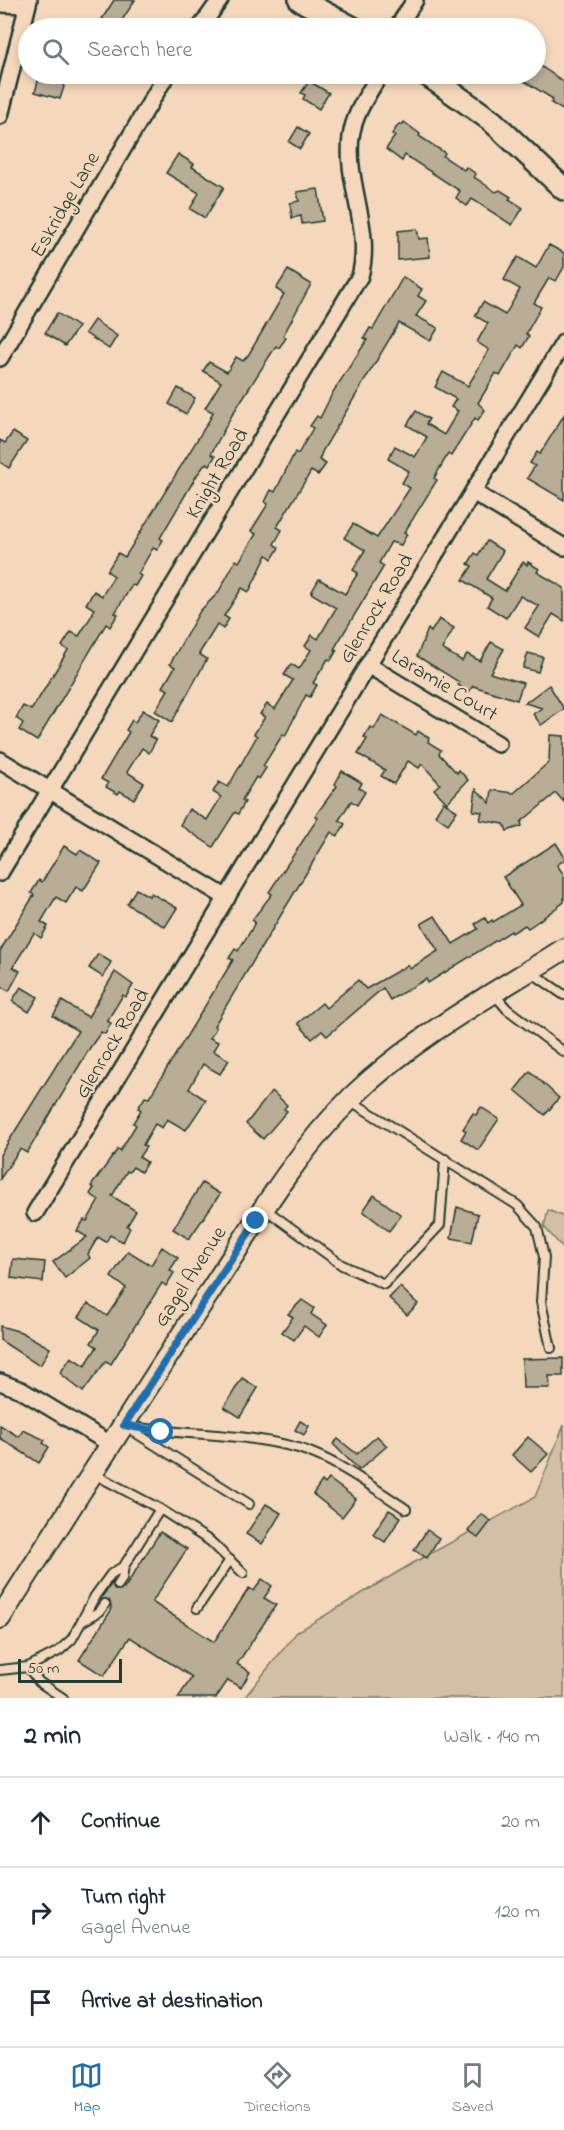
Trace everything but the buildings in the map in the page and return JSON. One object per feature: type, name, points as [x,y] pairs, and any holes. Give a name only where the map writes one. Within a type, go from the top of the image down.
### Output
[{"type":"main road","points":[[300,0],[333,18]]},
{"type":"main road","points":[[440,84],[492,121],[564,189]]},
{"type":"street","points":[[207,18],[220,0]]},
{"type":"street","points":[[403,18],[415,0]]},
{"type":"street","points":[[0,4],[28,2],[24,18]]},
{"type":"street","points":[[0,116],[18,43]]},
{"type":"street","name":"Eskridge Lane","points":[[0,358],[161,84]]},
{"type":"street","name":"Knight Road","points":[[0,873],[360,276],[365,250],[351,136],[360,108],[374,84]]},
{"type":"street","name":"Glenrock Road","points":[[35,1213],[564,342]]},
{"type":"street","points":[[473,492],[564,547]]},
{"type":"street","name":"Laramie Court","points":[[368,665],[498,744]]},
{"type":"street","points":[[0,760],[227,898]]},
{"type":"street","name":"Gagel Avenue","points":[[0,1618],[302,1154],[350,1100],[396,1060],[564,950]]},
{"type":"street","points":[[0,1382],[21,1390],[112,1445]]},
{"type":"lane","points":[[530,971],[564,995]]},
{"type":"lane","points":[[494,994],[507,1010],[564,1052]]},
{"type":"lane","points":[[350,1100],[517,1205],[537,1227],[544,1257],[541,1302],[550,1348]]},
{"type":"lane","points":[[265,1209],[342,1265],[384,1284],[441,1225],[445,1159]]},
{"type":"lane","points":[[124,1425],[249,1504]]},
{"type":"lane","points":[[124,1425],[161,1432],[264,1440],[300,1449],[336,1465],[406,1509]]},
{"type":"lane","points":[[93,1473],[160,1509],[210,1541],[243,1573]]},
{"type":"lane","points":[[0,1670],[28,1667],[59,1651],[72,1639],[106,1581],[124,1566],[160,1509]]},
{"type":"lane","points":[[197,1608],[230,1560]]},
{"type":"lane","points":[[118,1585],[122,1579],[124,1566]]},
{"type":"lane","points":[[82,1621],[100,1611],[105,1604]]},
{"type":"lane","points":[[28,1667],[39,1682],[63,1698]]},
{"type":"shaded area","points":[[548,1210],[564,1217],[564,1249],[544,1227]]},
{"type":"shaded area","points":[[564,1425],[564,1698],[244,1698],[297,1632],[413,1563],[535,1497]]},
{"type":"route","points":[[161,1432],[124,1425],[256,1221]]}]
